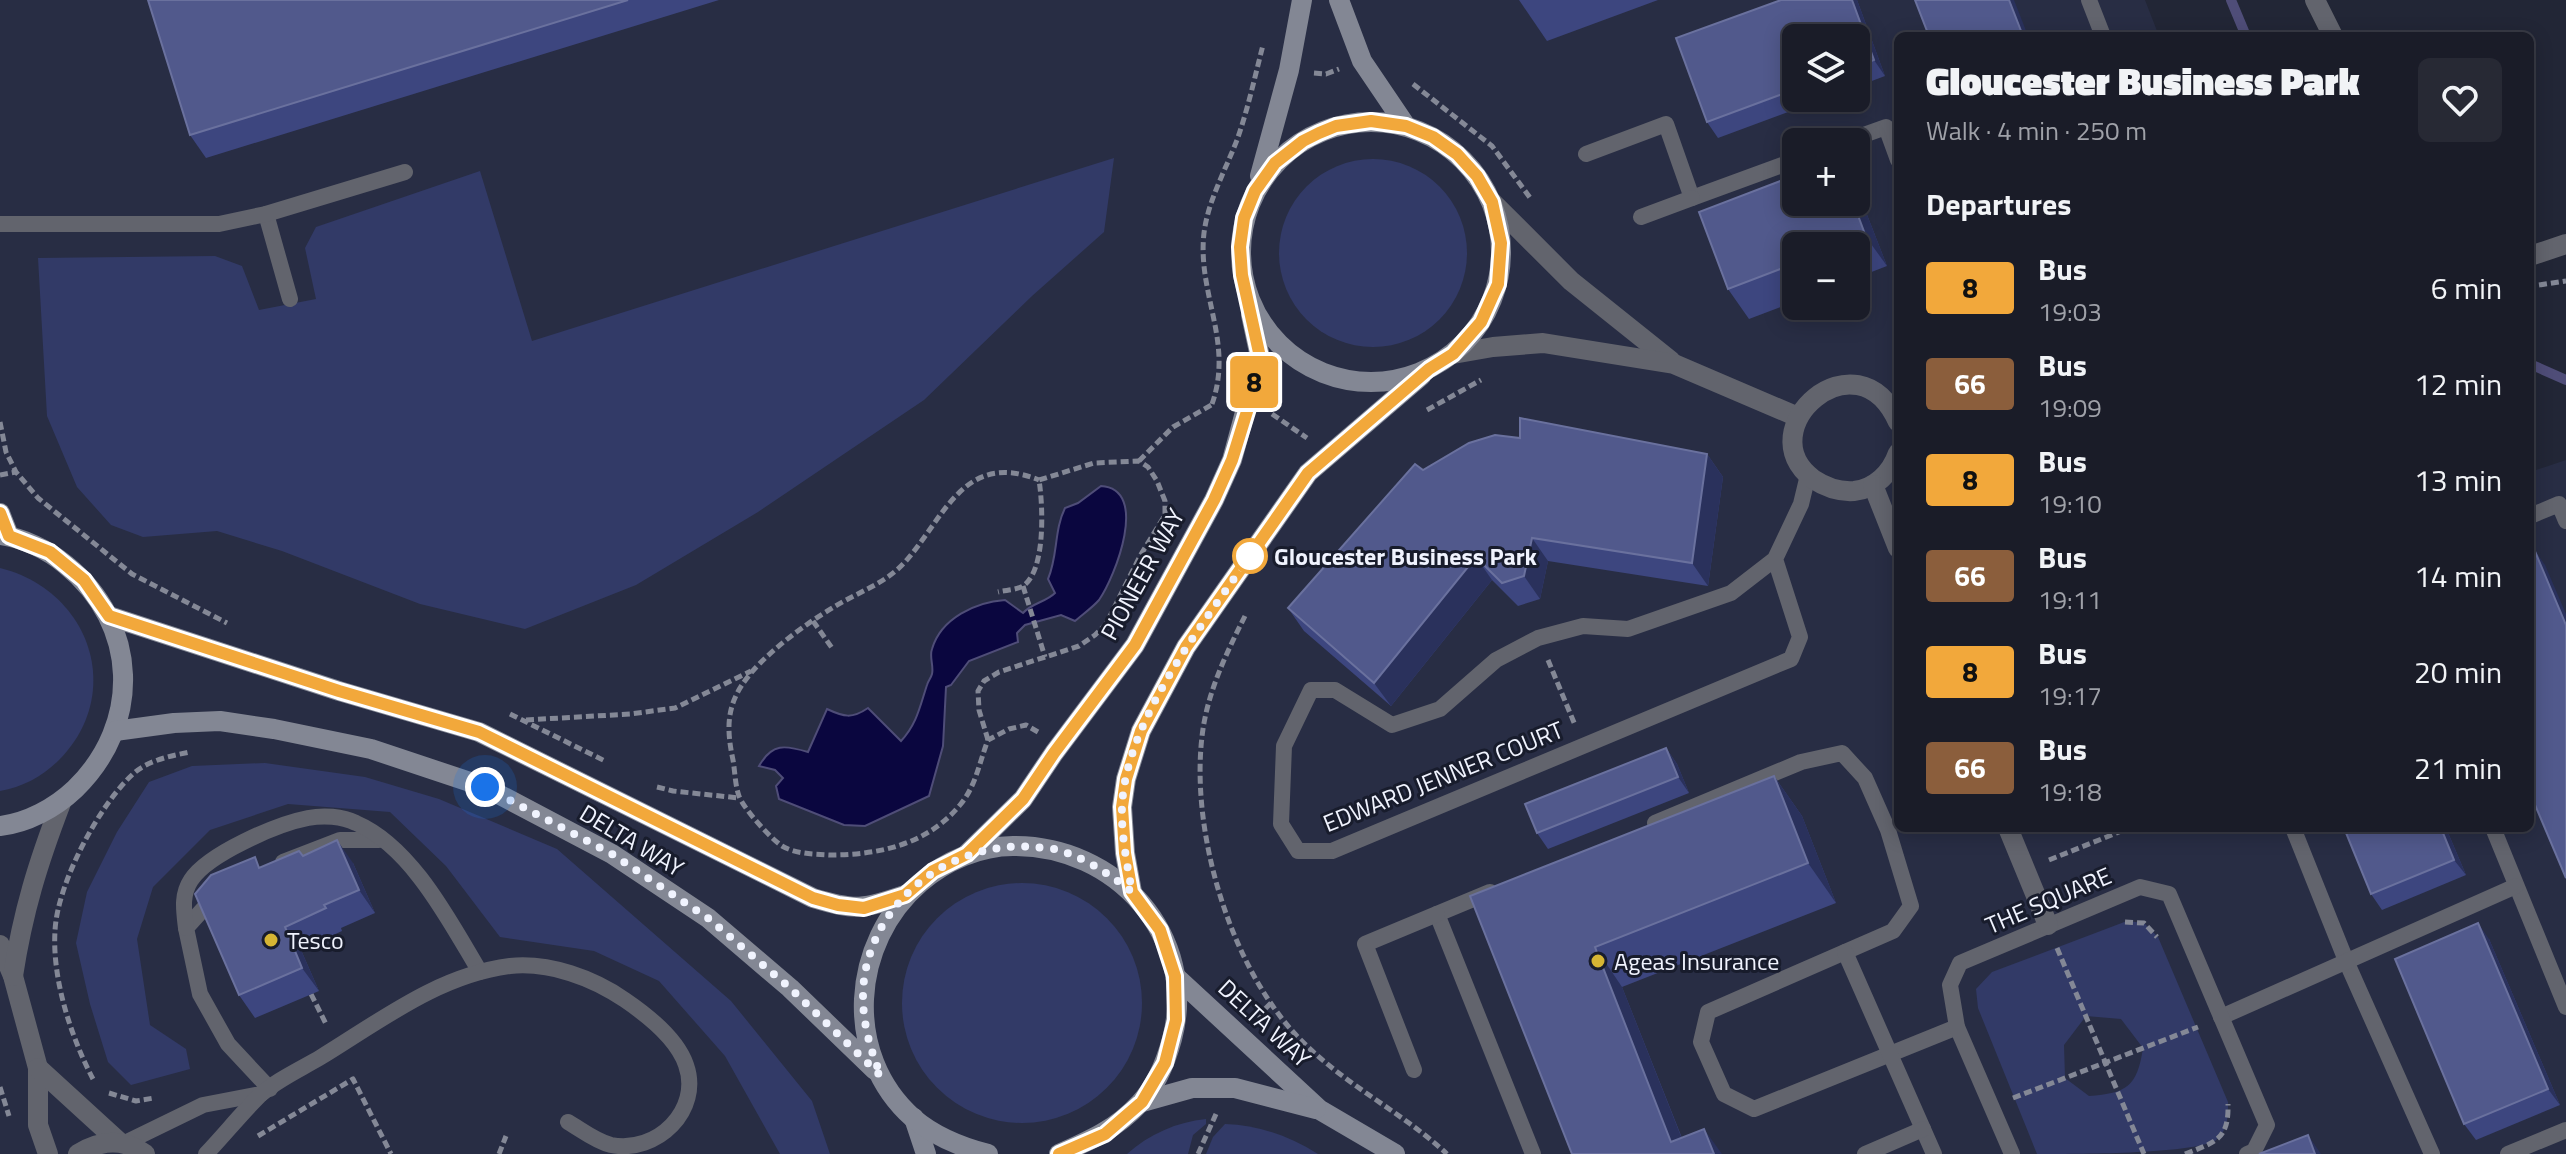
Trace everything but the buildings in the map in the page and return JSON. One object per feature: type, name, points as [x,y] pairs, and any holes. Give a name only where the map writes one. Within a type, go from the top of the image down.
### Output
[{"type":"street","points":[[1302,0],[1272,136],[1244,218],[1240,247],[1242,275],[1251,305],[1266,331],[1287,353],[1312,369],[1341,379],[1371,382],[1401,379],[1429,369]]},
{"type":"street","points":[[1339,0],[1362,61],[1406,126]]},
{"type":"street","points":[[2315,0],[2331,32]]},
{"type":"street","points":[[1255,191],[1275,163],[1303,141],[1336,126],[1371,121],[1406,126],[1433,137],[1457,154],[1477,176],[1492,202],[1571,281],[1674,364]]},
{"type":"street","points":[[1132,892],[1122,807],[1126,779],[1141,731],[1186,647],[1308,473],[1429,369],[1453,354],[1481,322],[1498,284],[1501,243],[1492,202]]},
{"type":"street","points":[[2534,255],[2566,244]]},
{"type":"street","name":"PIONEER WAY","points":[[967,854],[1023,799],[1135,645],[1214,500],[1232,460],[1260,357],[1242,275]]},
{"type":"street","points":[[1453,354],[1543,343],[1674,364],[1798,417]]},
{"type":"street","points":[[1894,414],[1879,395],[1865,387],[1832,387],[1818,393],[1806,404],[1798,417],[1794,433],[1794,447],[1808,475],[1822,485],[1839,491],[1856,491],[1873,485],[1885,476],[1894,460]]},
{"type":"street","points":[[1873,485],[1894,538]]},
{"type":"street","points":[[0,513],[4,536],[50,552],[84,580],[109,616],[121,654],[123,693],[115,731],[93,771],[61,803],[15,825],[0,826]]},
{"type":"street","name":"DELTA WAY","points":[[109,616],[339,691],[479,732],[813,898],[864,908],[905,895]]},
{"type":"street","name":"DELTA WAY","points":[[115,731],[220,721],[274,729],[371,749],[485,787],[612,854],[708,918],[790,988],[881,1076]]},
{"type":"street","points":[[13,976],[34,874],[61,803]]},
{"type":"street","points":[[2010,832],[2048,925]]},
{"type":"street","points":[[988,1154],[957,1146],[914,1118],[895,1098],[870,1050],[863,1010],[866,968],[881,929],[905,895],[933,871],[967,854],[1011,845],[1055,849],[1096,864],[1132,892],[1160,930],[1175,976],[1176,1020],[1165,1063],[1142,1102],[1105,1134],[1088,1154]]},
{"type":"street","points":[[0,945],[13,976],[38,1068],[38,1125],[48,1154]]},
{"type":"street","name":"DELTA WAY","points":[[1175,976],[1320,1110],[1395,1154]]},
{"type":"street","points":[[38,1068],[122,1143],[145,1154]]},
{"type":"street","name":"DELTA WAY","points":[[1142,1102],[1192,1088],[1235,1088],[1320,1110]]},
{"type":"street","points":[[914,1118],[926,1154]]},
{"type":"street","points":[[1059,1154],[1105,1134]]},
{"type":"street","points":[[78,1154],[103,1143],[122,1143]]},
{"type":"lane","points":[[2089,0],[2101,32]]},
{"type":"lane","points":[[1586,154],[1666,124],[1692,198]]},
{"type":"lane","points":[[1870,133],[1886,127],[1894,149]]},
{"type":"lane","points":[[1641,217],[1782,165]]},
{"type":"lane","points":[[0,224],[219,224],[266,214],[405,172]]},
{"type":"lane","points":[[266,214],[290,299]]},
{"type":"lane","points":[[1775,559],[1801,504],[1808,475]]},
{"type":"lane","points":[[2534,514],[2559,504],[2566,521]]},
{"type":"lane","name":"EDWARD JENNER COURT","points":[[1775,559],[1800,637],[1791,659],[1332,851],[1298,851],[1281,824],[1284,746],[1311,690],[1335,690],[1392,725],[1440,709],[1496,660],[1538,638],[1583,626],[1628,629],[1731,593],[1775,559]]},
{"type":"lane","points":[[1643,828],[1801,762],[1842,753],[1865,778],[1903,873],[1911,906],[1893,931],[1708,1012],[1701,1042],[1724,1094],[1754,1109],[1957,1027]]},
{"type":"lane","points":[[266,1091],[228,1044],[200,994],[186,928],[183,901],[188,883],[202,866],[223,852],[311,817],[330,816],[355,822],[385,840],[420,879],[480,972]]},
{"type":"lane","points":[[2295,832],[2347,963],[2432,1154]]},
{"type":"lane","points":[[2495,832],[2566,1007]]},
{"type":"lane","points":[[263,871],[340,840],[385,840]]},
{"type":"lane","points":[[186,928],[221,889],[235,883]]},
{"type":"lane","points":[[2221,1017],[2516,886]]},
{"type":"lane","points":[[1414,1070],[1365,944],[1503,887]]},
{"type":"lane","name":"THE SQUARE","points":[[2012,1154],[1957,1027],[1950,985],[1960,963],[2140,887],[2169,894],[2267,1125],[2254,1151],[2247,1154]]},
{"type":"lane","points":[[1437,914],[1533,1154]]},
{"type":"lane","points":[[1845,952],[1934,1154]]},
{"type":"lane","points":[[206,1154],[266,1091],[435,987],[480,972],[513,966],[578,975],[612,991],[641,1010],[667,1035],[686,1062],[690,1097],[678,1118],[664,1133],[627,1146],[610,1145],[568,1122]]},
{"type":"lane","points":[[122,1143],[203,1105],[266,1091]]},
{"type":"lane","points":[[1865,1154],[1923,1129]]},
{"type":"lane","points":[[2508,1154],[2566,1130]]},
{"type":"path","points":[[1212,404],[1220,371],[1220,346],[1207,290],[1203,236],[1207,212],[1238,138],[1265,34]]},
{"type":"path","points":[[1258,62],[1289,70],[1326,74],[1362,61]]},
{"type":"path","points":[[1405,72],[1413,84],[1492,146],[1538,208]]},
{"type":"path","points":[[2534,285],[2566,281]]},
{"type":"path","points":[[1139,461],[1173,427],[1212,404],[1230,400],[1281,418],[1328,456]]},
{"type":"path","points":[[0,422],[6,452],[16,472],[38,498],[132,574],[233,625]]},
{"type":"path","points":[[525,720],[675,708],[753,669],[813,621],[897,571],[940,512],[961,489],[976,479],[1011,472],[1039,480],[1094,463],[1139,461],[1148,467],[1165,501],[1165,515],[1159,528],[1140,556],[1106,624],[1079,646],[999,672],[984,681],[978,691],[979,710],[988,740],[975,783],[959,807],[935,828],[909,843],[873,854],[810,854],[784,847],[770,837],[739,798],[728,728],[730,708],[753,669]]},
{"type":"path","points":[[0,475],[16,472]]},
{"type":"path","points":[[998,592],[1024,589],[1034,575],[1042,531],[1039,480]]},
{"type":"path","points":[[1024,589],[1045,658]]},
{"type":"path","points":[[813,621],[832,648]]},
{"type":"path","points":[[1538,638],[1583,744]]},
{"type":"path","points":[[497,709],[618,767]]},
{"type":"path","points":[[988,740],[1009,729],[1026,725],[1039,733],[1054,753]]},
{"type":"path","points":[[161,1096],[136,1101],[107,1092],[94,1080],[66,1007],[56,967],[55,930],[60,900],[81,852],[117,791],[135,772],[159,759],[201,752]]},
{"type":"path","points":[[644,780],[673,791],[739,798]]},
{"type":"path","points":[[2024,870],[2119,832]]},
{"type":"path","points":[[2113,926],[2127,921],[2144,923],[2158,937],[2164,950]]},
{"type":"path","points":[[2048,925],[2144,1154]]},
{"type":"path","points":[[2044,953],[2071,942]]},
{"type":"path","points":[[2191,1015],[2202,1040]]},
{"type":"path","points":[[1992,1107],[2221,1017]]},
{"type":"path","points":[[256,1138],[353,1079],[391,1154]]},
{"type":"path","points":[[2009,1085],[2020,1112]]},
{"type":"path","points":[[2185,1154],[2215,1142],[2228,1124],[2228,1102]]},
{"type":"path","points":[[499,1154],[506,1136]]},
{"type":"shaded area","name":"Gloucester Business Park","points":[[0,0],[2145,0],[2157,32],[1894,32],[1894,832],[2534,832],[2534,471],[2566,460],[2566,1154],[0,1154]]},
{"type":"shaded area","points":[[1114,158],[1104,232],[924,400],[758,512],[636,585],[525,629],[420,604],[282,551],[217,531],[143,537],[111,525],[77,487],[47,416],[38,258],[215,256],[242,266],[259,310],[316,299],[305,248],[316,227],[480,171],[532,341]]},
{"type":"shaded area","points":[[1373,159],[1391,160],[1409,166],[1440,186],[1460,217],[1466,235],[1466,271],[1460,289],[1440,320],[1409,340],[1391,346],[1373,347],[1355,346],[1337,340],[1306,320],[1286,289],[1280,271],[1279,253],[1280,235],[1286,217],[1306,186],[1337,166],[1355,160]]},
{"type":"shaded area","points":[[1101,486],[1116,491],[1124,502],[1126,517],[1120,555],[1106,589],[1099,600],[1075,621],[1061,615],[1025,625],[1017,633],[1018,642],[969,661],[951,685],[946,687],[943,746],[929,796],[865,826],[844,825],[779,799],[776,786],[783,778],[775,770],[759,766],[769,753],[780,748],[808,752],[827,709],[848,716],[868,708],[901,741],[914,721],[932,675],[931,652],[951,620],[972,608],[994,601],[1005,600],[1023,613],[1055,593],[1048,579],[1065,508],[1078,503]]},
{"type":"shaded area","points":[[0,568],[31,580],[56,598],[75,620],[88,647],[93,675],[91,704],[79,733],[59,760],[32,780],[0,791]]},
{"type":"shaded area","points":[[265,763],[365,777],[439,799],[557,849],[731,1001],[812,1101],[830,1154],[780,1154],[725,1056],[659,981],[594,951],[500,937],[446,866],[390,812],[288,804],[210,830],[153,887],[137,939],[150,1025],[186,1049],[190,1069],[131,1085],[108,1062],[76,943],[87,892],[117,832],[149,782],[192,766]]},
{"type":"shaded area","points":[[1022,883],[1045,885],[1068,892],[1089,903],[1107,918],[1122,936],[1133,957],[1140,980],[1140,1026],[1133,1049],[1122,1070],[1107,1088],[1089,1103],[1068,1114],[1045,1121],[1022,1123],[999,1121],[976,1114],[955,1103],[937,1088],[922,1070],[911,1049],[904,1026],[902,1003],[904,980],[911,957],[922,936],[937,918],[955,903],[976,892],[999,885]]},
{"type":"shaded area","points":[[2127,921],[2144,923],[2158,937],[2228,1102],[2223,1133],[2215,1141],[2181,1149],[2037,1154],[1978,1008],[1976,989],[1992,972]],"holes":[[[2086,1016],[2121,1019],[2143,1048],[2137,1072],[2128,1086],[2121,1090],[2089,1096],[2065,1078],[2064,1045]]]},
{"type":"shaded area","points":[[1206,1119],[1206,1124],[1193,1135],[1188,1154],[1127,1154],[1164,1130]]},
{"type":"shaded area","points":[[1225,1124],[1273,1133],[1318,1154],[1206,1154],[1213,1137]]},
{"type":"waterway","points":[[2231,0],[2244,32]]},
{"type":"waterway","points":[[2534,366],[2566,380]]},
{"type":"bus line","name":"8","points":[[0,513],[9,536],[50,552],[84,580],[109,616],[339,691],[479,732],[813,898],[864,908],[905,895],[933,871],[967,854],[1023,799],[1135,645],[1214,500],[1232,460],[1249,405],[1260,357],[1242,275],[1240,247],[1244,218],[1255,191],[1275,163],[1303,141],[1336,126],[1371,121],[1406,126],[1433,137],[1457,154],[1477,176],[1492,202],[1501,243],[1498,284],[1481,322],[1453,354],[1429,369],[1308,473],[1186,647],[1141,731],[1126,779],[1122,807],[1125,853],[1132,892],[1160,930],[1175,976],[1176,1020],[1165,1063],[1142,1102],[1105,1134],[1059,1154]]},
{"type":"place","name":"Gloucester Business Park","points":[[1250,556]]},
{"type":"place","name":"Tesco","points":[[271,940]]},
{"type":"place","name":"Ageas Insurance","points":[[1598,961]]},
{"type":"route","points":[[485,787],[612,854],[708,918],[790,988],[881,1076],[870,1050],[863,1010],[866,968],[881,929],[905,895],[933,871],[967,854],[1011,845],[1055,849],[1096,864],[1132,892],[1122,807],[1126,779],[1141,731],[1186,647],[1250,556]]}]
